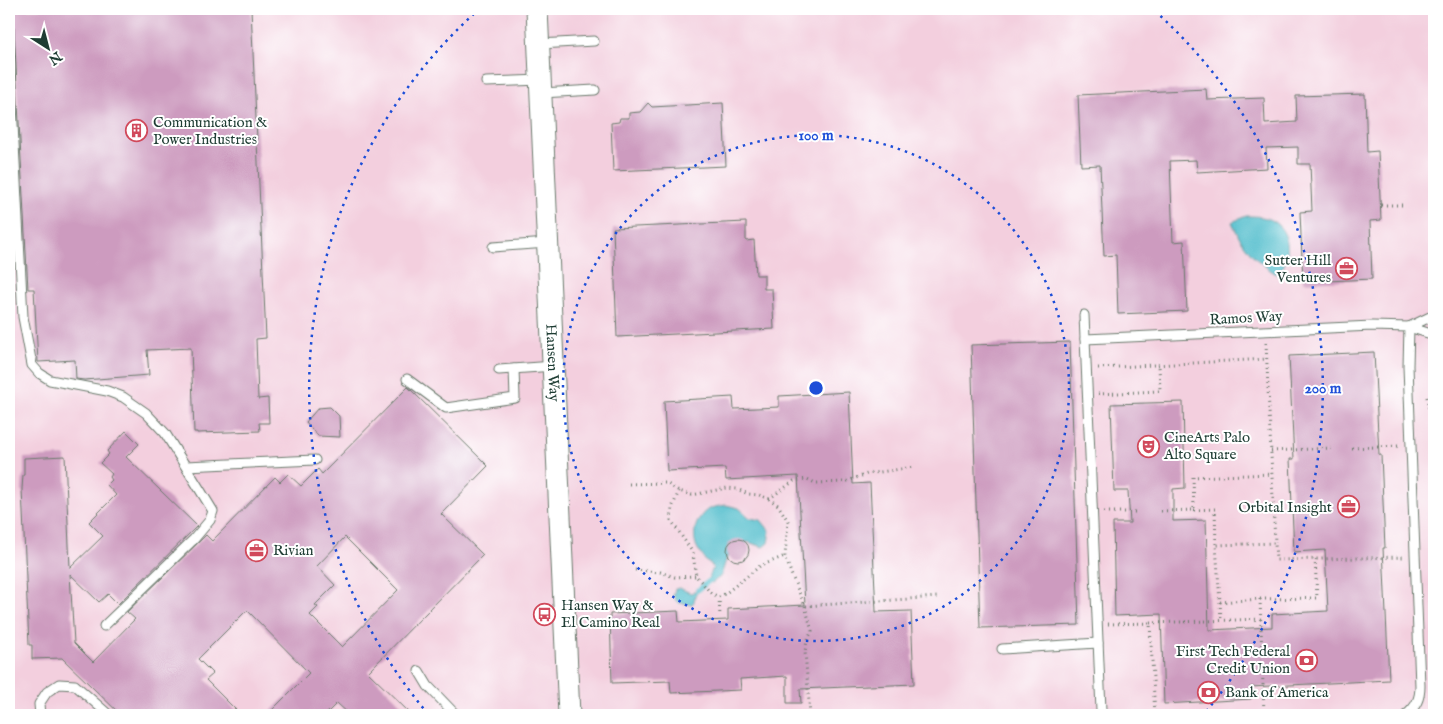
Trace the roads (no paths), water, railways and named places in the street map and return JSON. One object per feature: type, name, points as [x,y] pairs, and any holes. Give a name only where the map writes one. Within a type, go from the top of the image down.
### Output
[{"type":"street","name":"Hansen Way","points":[[537,9],[570,715]]},
{"type":"lane","points":[[539,44],[594,42]]},
{"type":"lane","points":[[9,47],[23,317],[32,365],[39,373],[50,380],[107,391],[123,397],[146,413],[165,433],[213,511],[210,520],[194,539],[104,626]]},
{"type":"lane","points":[[486,82],[596,90]]},
{"type":"lane","points":[[494,247],[548,243]]},
{"type":"lane","points":[[1084,315],[1101,710],[1105,715]]},
{"type":"lane","name":"Ramos Way","points":[[1409,327],[1434,315]]},
{"type":"lane","name":"Ramos Way","points":[[1085,340],[1372,326],[1409,327],[1434,335]]},
{"type":"lane","points":[[1406,715],[1416,705],[1420,697],[1408,366],[1409,327]]},
{"type":"lane","points":[[499,370],[554,366]]},
{"type":"lane","points":[[407,379],[446,408],[514,398],[514,369]]},
{"type":"lane","points":[[186,466],[315,460]]},
{"type":"lane","points":[[1002,649],[1098,643]]},
{"type":"lane","points":[[419,671],[428,686],[456,715]]},
{"type":"lane","points":[[40,715],[39,704],[47,692],[59,684],[75,685],[109,715]]},
{"type":"water","points":[[1246,216],[1264,217],[1281,228],[1285,235],[1287,243],[1286,260],[1278,275],[1250,253],[1236,231],[1232,222]]},
{"type":"water","points":[[726,505],[739,508],[750,518],[761,520],[770,531],[768,543],[763,547],[748,542],[731,553],[727,557],[721,576],[712,583],[708,580],[713,568],[710,563],[706,562],[697,547],[695,531],[703,513],[713,507]]},
{"type":"water","points":[[679,588],[691,593],[699,591],[691,605],[678,602],[675,599],[673,595],[675,589]]},
{"type":"waterway","points":[[698,590],[709,581]]},
{"type":"place","name":"Communication & Power Industries","points":[[137,131]]},
{"type":"place","name":"Sutter Hill Ventures","points":[[1347,269]]},
{"type":"place","name":"CineArts Palo Alto Square","points":[[1148,446]]},
{"type":"place","name":"Orbital Insight","points":[[1348,507]]},
{"type":"place","name":"Rivian","points":[[257,550]]},
{"type":"place","name":"Hansen Way & El Camino Real","points":[[545,614]]},
{"type":"place","name":"First Tech Federal Credit Union","points":[[1306,660]]},
{"type":"place","name":"Bank of America","points":[[1209,692]]}]
